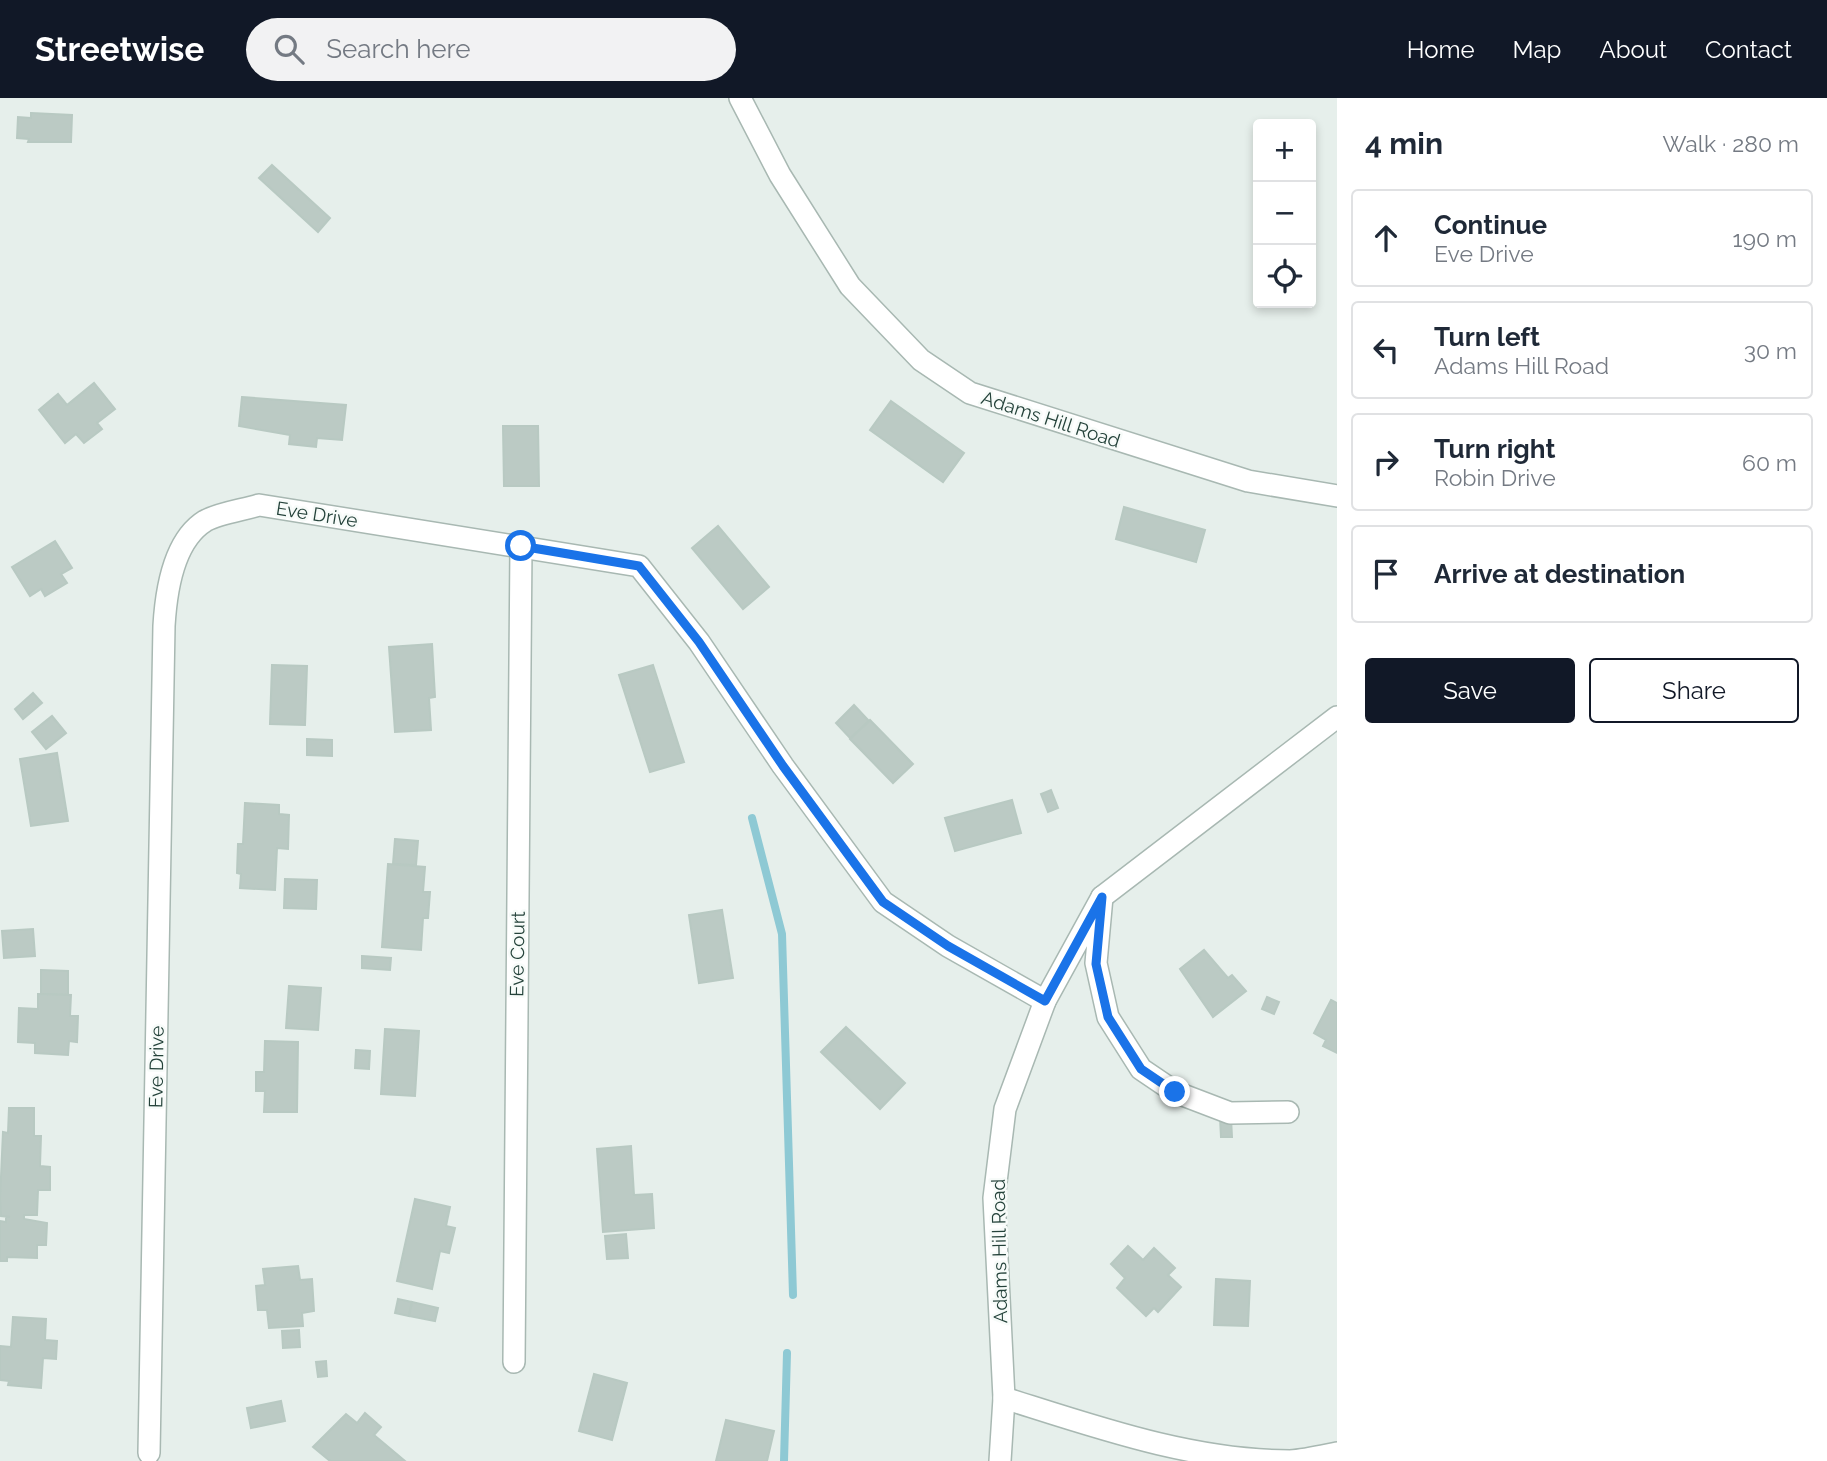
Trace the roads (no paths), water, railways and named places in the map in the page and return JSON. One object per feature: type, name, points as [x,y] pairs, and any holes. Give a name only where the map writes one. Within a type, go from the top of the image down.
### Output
[{"type":"street","name":"Adams Hill Road","points":[[740,98],[780,175],[850,286],[921,360],[970,393],[1248,481],[1337,496]]},
{"type":"street","name":"Eve Drive","points":[[149,1453],[167,584],[184,546],[205,521],[259,505],[639,566],[699,642],[783,766],[883,902],[948,946],[1045,1001]]},
{"type":"street","name":"Eve Court","points":[[514,1362],[521,546]]},
{"type":"street","name":"Adams Hill Road","points":[[1000,1461],[1004,1398],[994,1198],[1005,1109],[1045,1001],[1102,897],[1337,717]]},
{"type":"street","points":[[1102,897],[1096,964],[1108,1017],[1141,1069],[1175,1092],[1230,1113],[1288,1112]]},
{"type":"street","points":[[1004,1398],[1145,1442],[1250,1460],[1292,1461],[1337,1453]]},
{"type":"waterway","points":[[752,818],[782,934],[793,1295]]},
{"type":"waterway","points":[[784,1461],[787,1353]]}]
